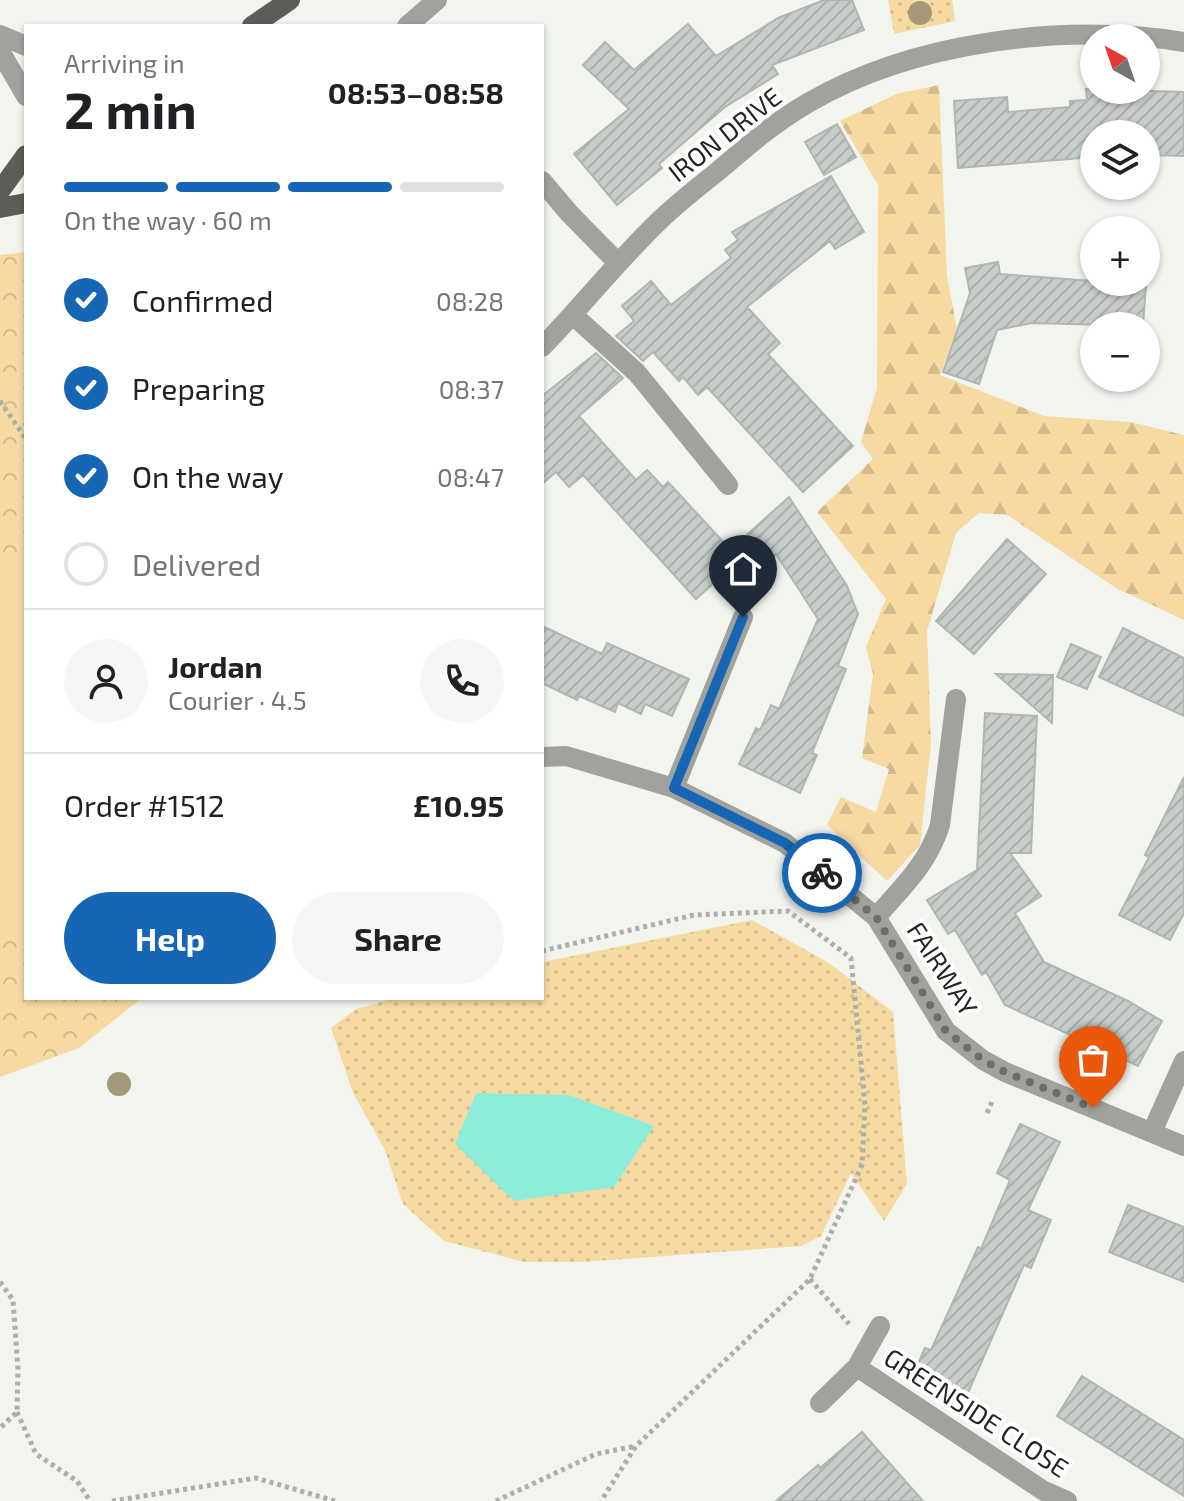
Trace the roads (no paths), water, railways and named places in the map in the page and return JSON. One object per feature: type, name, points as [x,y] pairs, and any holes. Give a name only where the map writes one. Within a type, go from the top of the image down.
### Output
[{"type":"main road","points":[[255,24],[290,0]]},
{"type":"main road","points":[[0,191],[24,158]]},
{"type":"main road","points":[[0,208],[24,203]]},
{"type":"street","points":[[411,24],[433,13]]},
{"type":"street","points":[[0,35],[24,45]]},
{"type":"street","name":"IRON DRIVE","points":[[544,345],[662,218],[771,127],[810,102],[889,65],[970,44],[1061,36],[1145,36],[1184,42]]},
{"type":"street","points":[[0,51],[24,93]]},
{"type":"street","points":[[544,183],[618,263]]},
{"type":"street","points":[[573,315],[637,373],[728,485]]},
{"type":"street","points":[[674,788],[743,617]]},
{"type":"street","name":"FAIRWAY","points":[[876,917],[925,860],[935,843],[956,699]]},
{"type":"street","name":"FAIRWAY","points":[[544,757],[566,756],[674,788],[785,843],[876,917],[946,1031],[983,1060],[1184,1146]]},
{"type":"street","points":[[1152,1132],[1184,1061]]},
{"type":"street","name":"GREENSIDE CLOSE","points":[[820,1403],[857,1367],[880,1326]]},
{"type":"street","name":"GREENSIDE CLOSE","points":[[857,1367],[1044,1491],[1067,1501]]},
{"type":"water","points":[[476,1093],[569,1095],[654,1126],[614,1187],[514,1201],[455,1144]]}]
